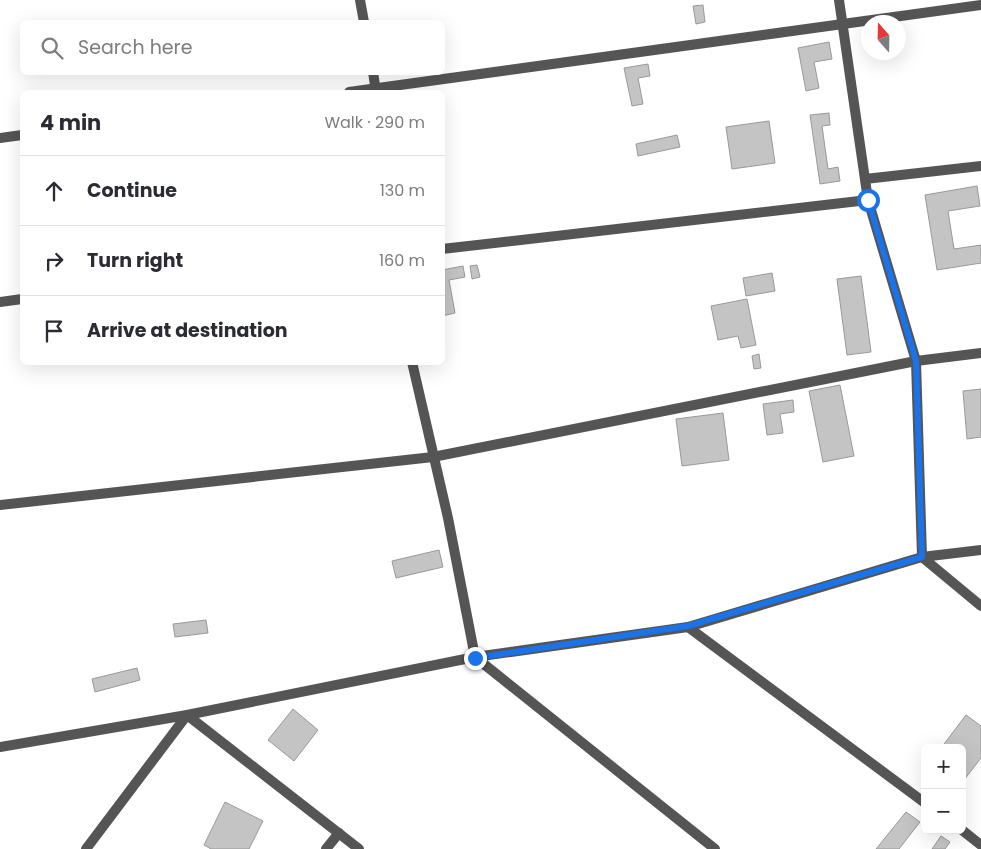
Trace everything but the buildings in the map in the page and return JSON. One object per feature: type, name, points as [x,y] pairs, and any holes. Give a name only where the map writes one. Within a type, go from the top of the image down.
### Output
[{"type":"street","points":[[360,0],[364,20]]},
{"type":"street","points":[[839,0],[868,200],[916,361],[922,557],[981,606]]},
{"type":"street","points":[[383,90],[981,5]]},
{"type":"street","points":[[373,75],[376,90]]},
{"type":"street","points":[[0,138],[20,135]]},
{"type":"street","points":[[865,179],[981,166]]},
{"type":"street","points":[[445,248],[868,200]]},
{"type":"street","points":[[0,302],[20,299]]},
{"type":"street","points":[[0,505],[433,457],[916,361],[981,353]]},
{"type":"street","points":[[413,365],[448,518],[475,658],[715,849]]},
{"type":"street","points":[[0,747],[187,715],[475,658],[688,626],[922,557],[981,550]]},
{"type":"street","points":[[688,626],[921,800]]},
{"type":"street","points":[[187,715],[359,849]]},
{"type":"street","points":[[86,849],[187,715]]},
{"type":"street","points":[[326,849],[339,833]]},
{"type":"street","points":[[966,833],[981,845]]},
{"type":"route","points":[[475,658],[688,626],[922,557],[916,361],[868,200]]}]
